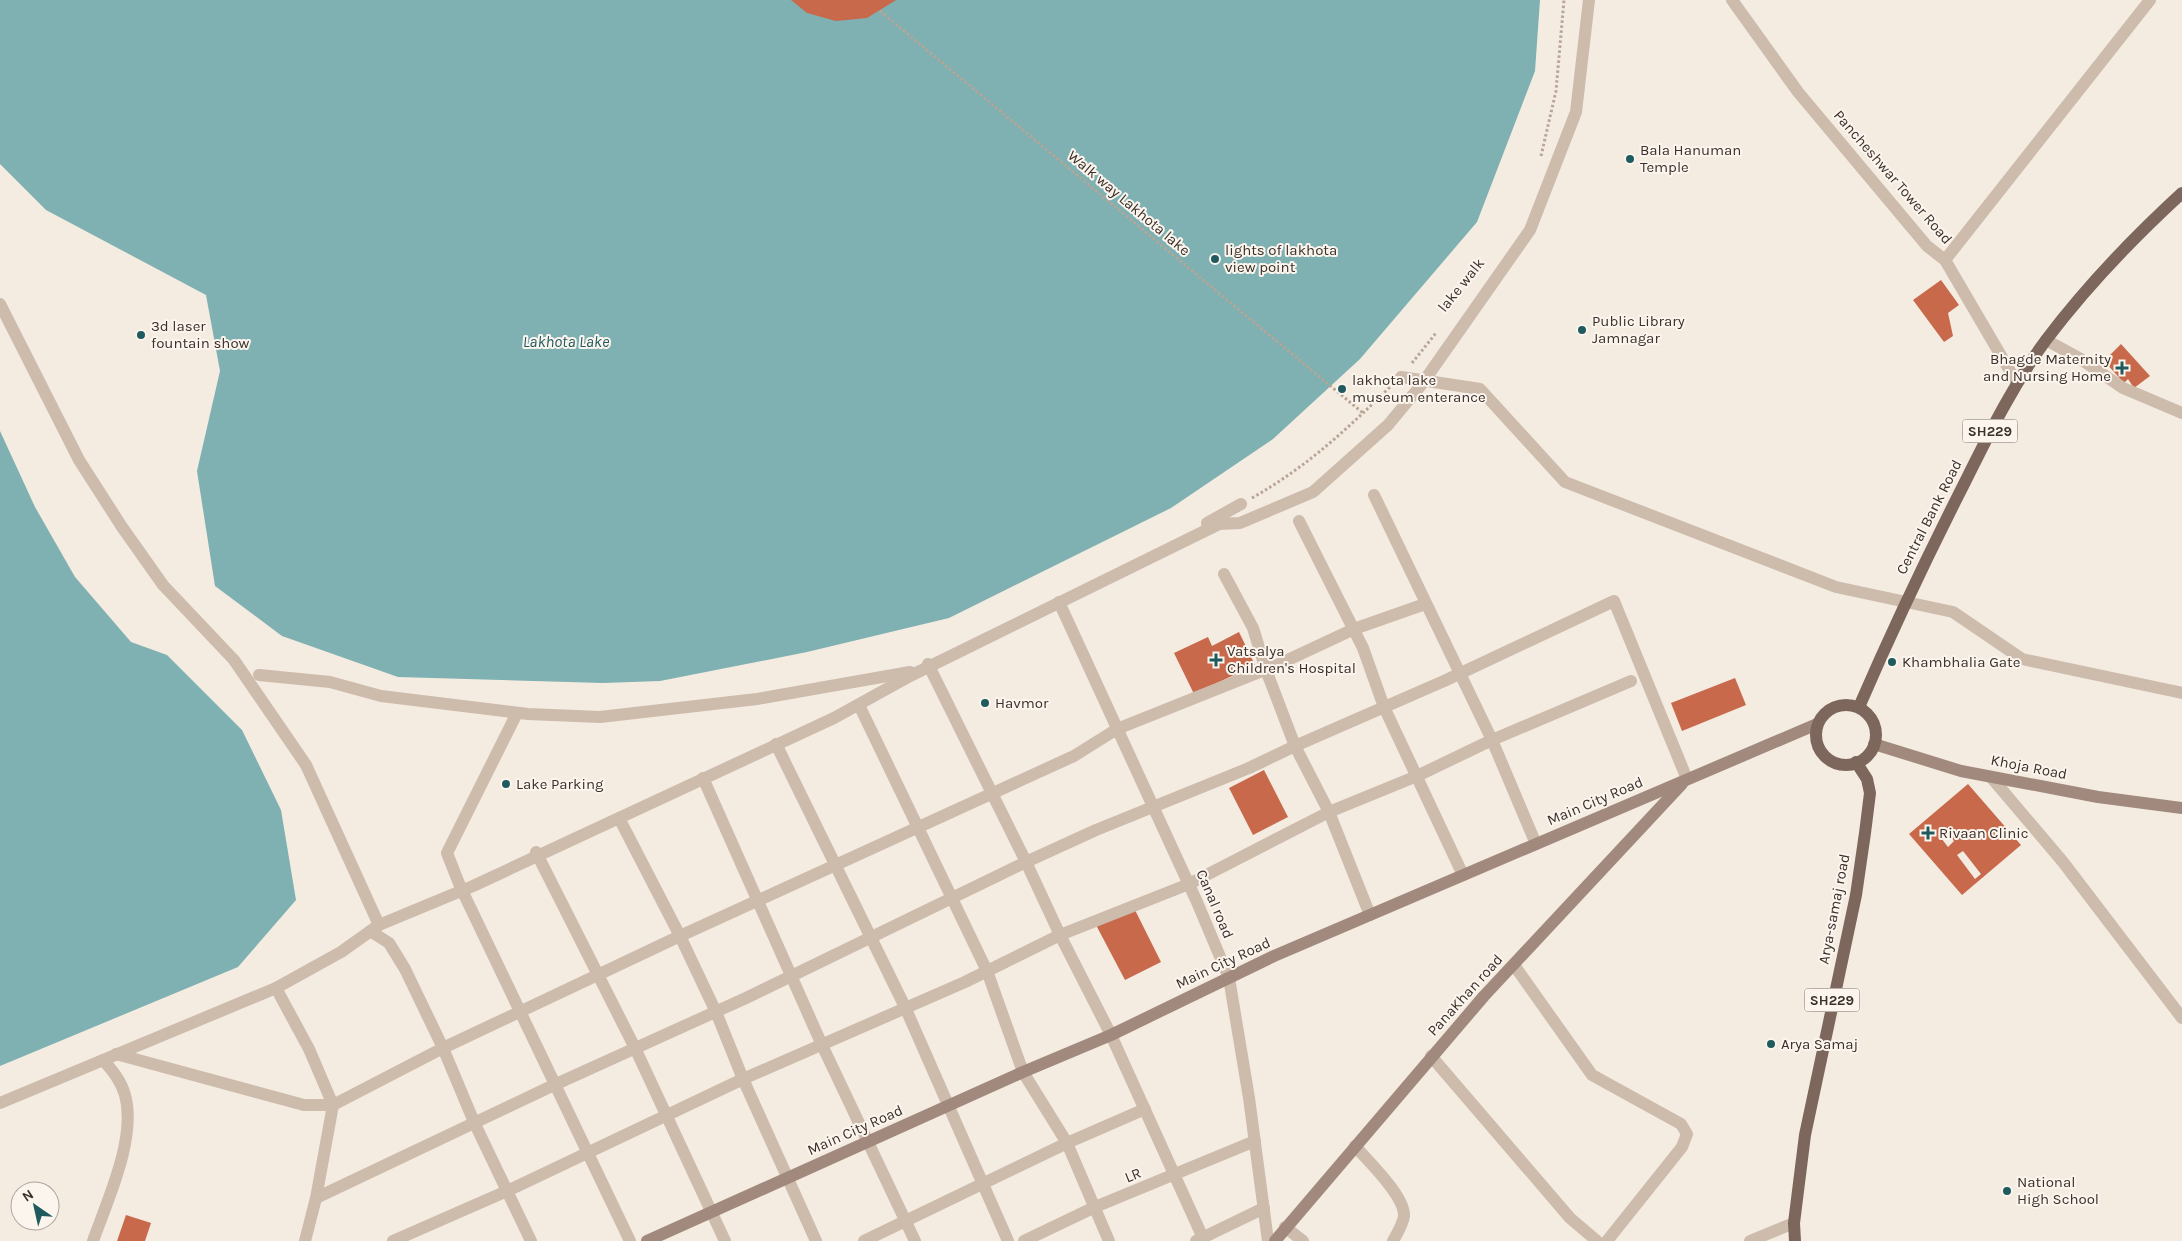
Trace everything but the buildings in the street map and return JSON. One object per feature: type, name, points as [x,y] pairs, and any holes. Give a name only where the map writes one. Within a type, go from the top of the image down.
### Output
[{"type":"main road","name":"Central Bank Road","points":[[1859,708],[1904,602],[1994,423],[2017,384],[2046,340],[2102,272],[2147,226],[2182,194]]},
{"type":"main road","points":[[1840,705],[1859,708],[1873,721],[1876,731],[1874,744],[1865,758],[1847,765],[1837,764],[1824,756],[1816,743],[1818,724],[1822,715],[1840,705]]},
{"type":"main road","name":"Arya-samaj road","points":[[1795,1241],[1794,1223],[1805,1135],[1856,895],[1870,793],[1866,778],[1856,762]]},
{"type":"street","points":[[259,675],[330,682],[381,696],[517,713],[600,717],[757,699],[912,672],[1219,524],[1240,523],[1313,492],[1388,425],[1425,380],[1530,230],[1576,112],[1589,0]]},
{"type":"street","name":"Pancheshwar Tower Road","points":[[1732,0],[1798,92],[1927,246],[1945,260],[2017,384]]},
{"type":"street","points":[[1945,260],[2150,0]]},
{"type":"street","points":[[0,304],[79,460],[122,528],[163,585],[234,660],[306,765],[374,928],[397,954],[443,1048],[474,1122],[530,1241]]},
{"type":"street","points":[[2046,340],[2079,358],[2123,388],[2182,414]]},
{"type":"street","points":[[1401,376],[1480,389],[1565,482],[1836,587],[1953,612],[2022,659],[2182,693]]},
{"type":"street","points":[[1374,496],[1492,740],[1536,844]]},
{"type":"street","points":[[1059,602],[1241,504]]},
{"type":"street","points":[[1299,521],[1354,629],[1384,707],[1463,875]]},
{"type":"street","points":[[1224,574],[1253,628],[1266,670],[1295,746],[1329,812],[1370,915]]},
{"type":"street","points":[[316,1198],[474,1122],[716,1012],[1026,862],[1096,830],[1154,809],[1249,768],[1614,601],[1687,779]]},
{"type":"street","name":"Canal road","points":[[1059,602],[1189,884],[1228,978],[1255,1141],[1268,1241]]},
{"type":"street","points":[[116,1054],[304,1105],[333,1105],[443,1048],[680,936],[836,863],[1074,756],[1117,730],[1266,670],[1354,629],[1425,604]]},
{"type":"street","points":[[0,1102],[276,988],[314,969],[374,928],[703,779],[859,705],[929,665]]},
{"type":"street","points":[[929,665],[1060,935],[1112,1035],[1175,1176],[1199,1239],[1264,1208]]},
{"type":"street","points":[[393,1241],[507,1191],[743,1079],[987,971],[1060,935],[1189,884],[1329,812],[1417,776],[1492,740],[1631,681]]},
{"type":"street","points":[[859,705],[950,898],[987,971],[1023,1072],[1067,1143],[1109,1241]]},
{"type":"street","points":[[517,713],[447,853],[461,888],[630,1241]]},
{"type":"street","name":"Main City Road","points":[[646,1241],[1023,1072],[1112,1035],[1228,978],[1370,915],[1818,724]]},
{"type":"street","points":[[776,744],[906,1007],[1008,1241]]},
{"type":"street","name":"Khoja Road","points":[[1874,744],[1960,771],[2098,797],[2182,808]]},
{"type":"street","points":[[1991,777],[2063,862],[2182,1018]]},
{"type":"street","points":[[703,779],[822,1045],[915,1241]]},
{"type":"street","name":"PanaKhan road","points":[[1275,1241],[1484,996],[1687,779]]},
{"type":"street","points":[[619,818],[680,936],[716,1012],[743,1079],[816,1241]]},
{"type":"street","points":[[536,854],[635,1048],[724,1241]]},
{"type":"street","points":[[1514,966],[1592,1075],[1685,1128],[1686,1140],[1682,1147],[1607,1241]]},
{"type":"street","points":[[276,988],[309,1049],[333,1105],[316,1198],[305,1241]]},
{"type":"street","points":[[1431,1056],[1570,1218],[1597,1241]]},
{"type":"street","points":[[93,1241],[123,1152],[127,1122],[126,1096],[117,1075],[103,1060]]},
{"type":"street","points":[[864,1241],[984,1185],[1067,1143],[1145,1109]]},
{"type":"street","name":"LR","points":[[1024,1241],[1095,1207],[1175,1176],[1255,1141]]},
{"type":"street","points":[[1355,1146],[1385,1180],[1404,1209],[1404,1218],[1392,1241]]},
{"type":"street","points":[[1750,1241],[1794,1223]]},
{"type":"street","points":[[1285,1227],[1303,1241]]},
{"type":"path","points":[[1540,159],[1556,91],[1564,0]]},
{"type":"path","name":"Walk way Lakhota lake","points":[[880,10],[1363,413]]},
{"type":"path","name":"lake walk","points":[[1241,504],[1285,479],[1330,445],[1401,376],[1438,331]]},
{"type":"water","name":"Lakhota Lake","points":[[0,0],[1540,0],[1535,71],[1477,222],[1360,359],[1273,439],[1171,508],[949,618],[807,652],[660,681],[603,683],[398,677],[282,636],[215,586],[197,471],[220,371],[206,295],[46,210],[0,164]]},
{"type":"water","points":[[0,431],[35,507],[75,577],[131,642],[167,655],[242,730],[281,810],[296,900],[238,967],[0,1066]]},
{"type":"place","name":"Bala Hanuman Temple","points":[[1630,159]]},
{"type":"place","name":"lights of lakhota view point","points":[[1215,259]]},
{"type":"place","name":"Public Library Jamnagar","points":[[1582,330]]},
{"type":"place","name":"3d laser fountain show","points":[[141,335]]},
{"type":"place","name":"Bhagde Maternity and Nursing Home","points":[[2122,368]]},
{"type":"place","name":"lakhota lake museum enterance","points":[[1342,389]]},
{"type":"place","name":"Vatsalya Children's Hospital","points":[[1216,660]]},
{"type":"place","name":"Khambhalia Gate","points":[[1892,662]]},
{"type":"place","name":"Havmor","points":[[985,703]]},
{"type":"place","name":"Lake Parking","points":[[506,784]]},
{"type":"place","name":"Rivaan Clinic","points":[[1928,833]]},
{"type":"place","name":"Arya Samaj","points":[[1771,1044]]},
{"type":"place","name":"National High School","points":[[2007,1191]]}]
